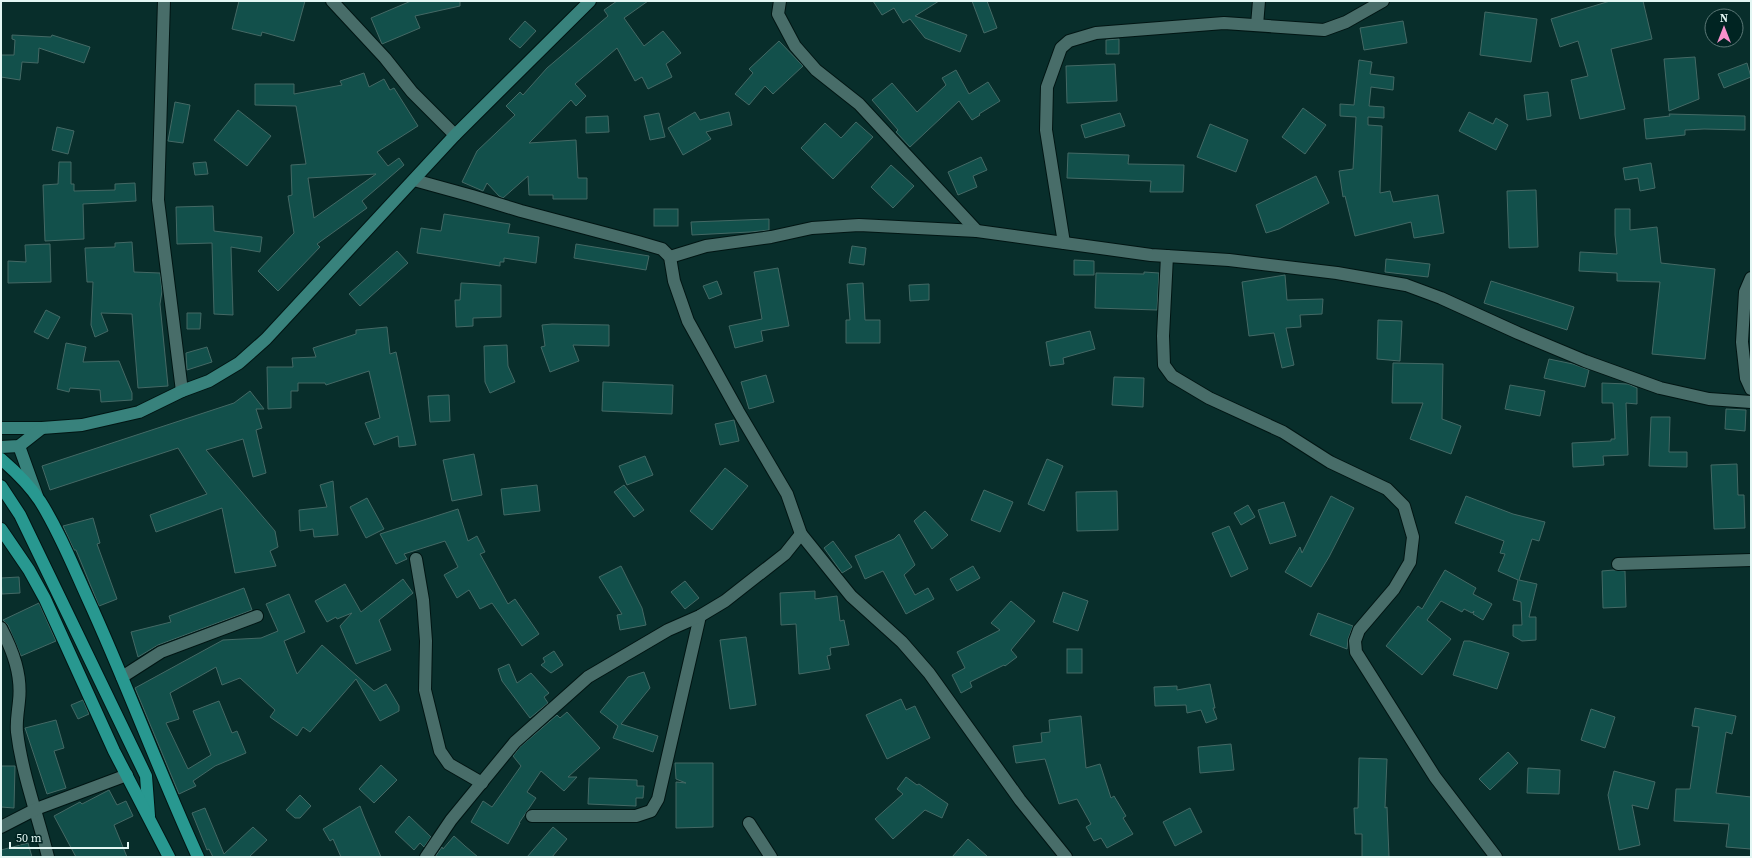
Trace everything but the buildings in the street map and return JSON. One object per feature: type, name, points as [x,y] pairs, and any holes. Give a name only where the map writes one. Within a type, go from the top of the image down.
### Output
[{"type":"main road","points":[[1,428],[42,428],[82,425],[139,412],[182,390],[209,381],[239,363],[266,339],[455,135],[590,1]]},
{"type":"main road","points":[[1,447],[19,446],[42,428]]},
{"type":"main road","points":[[19,446],[39,501],[65,549],[106,639],[175,806],[198,857]]},
{"type":"main road","points":[[1,459],[12,468],[39,501]]},
{"type":"main road","points":[[1,486],[20,515],[146,776],[175,806]]},
{"type":"main road","points":[[1,529],[29,570],[45,599],[114,751],[169,857]]},
{"type":"main road","points":[[146,776],[150,819]]},
{"type":"street","points":[[164,1],[162,24],[158,200],[182,390]]},
{"type":"street","points":[[332,1],[385,58],[412,92],[455,135]]},
{"type":"street","points":[[780,1],[778,14],[795,46],[816,70],[859,104],[977,231]]},
{"type":"street","points":[[1257,25],[1259,1]]},
{"type":"street","points":[[1064,243],[1046,130],[1047,87],[1061,48],[1069,41],[1096,33],[1224,23],[1324,30],[1346,22],[1383,1]]},
{"type":"street","points":[[414,180],[521,211],[638,242],[662,250],[670,257],[674,281],[688,321],[786,494],[801,534],[851,596],[902,642],[928,673],[1020,800],[1066,857]]},
{"type":"street","points":[[670,257],[706,246],[771,237],[812,228],[859,225],[977,231],[1167,256],[1229,260],[1337,273],[1406,285],[1441,298],[1518,333],[1585,361],[1660,388],[1709,399],[1751,402]]},
{"type":"street","points":[[1167,256],[1163,336],[1164,365],[1172,376],[1209,398],[1283,432],[1330,462],[1387,490],[1404,506],[1413,537],[1410,562],[1394,589],[1358,630],[1355,641],[1356,652],[1435,777],[1496,857]]},
{"type":"street","points":[[1751,278],[1745,292],[1742,342],[1746,378],[1751,389]]},
{"type":"street","points":[[426,857],[451,820],[515,742],[588,677],[662,634],[700,616],[725,601],[785,554],[801,534]]},
{"type":"street","points":[[416,559],[423,600],[426,641],[425,690],[440,751],[449,764],[482,783]]},
{"type":"street","points":[[1618,564],[1751,560]]},
{"type":"street","points":[[122,677],[161,652],[257,616]]},
{"type":"street","points":[[532,816],[636,816],[651,811],[658,799],[700,616]]},
{"type":"street","points":[[1,628],[13,652],[20,686],[16,716],[17,732],[25,771],[48,857]]},
{"type":"street","points":[[1,827],[36,809],[126,775]]},
{"type":"street","points":[[749,823],[771,857]]}]
